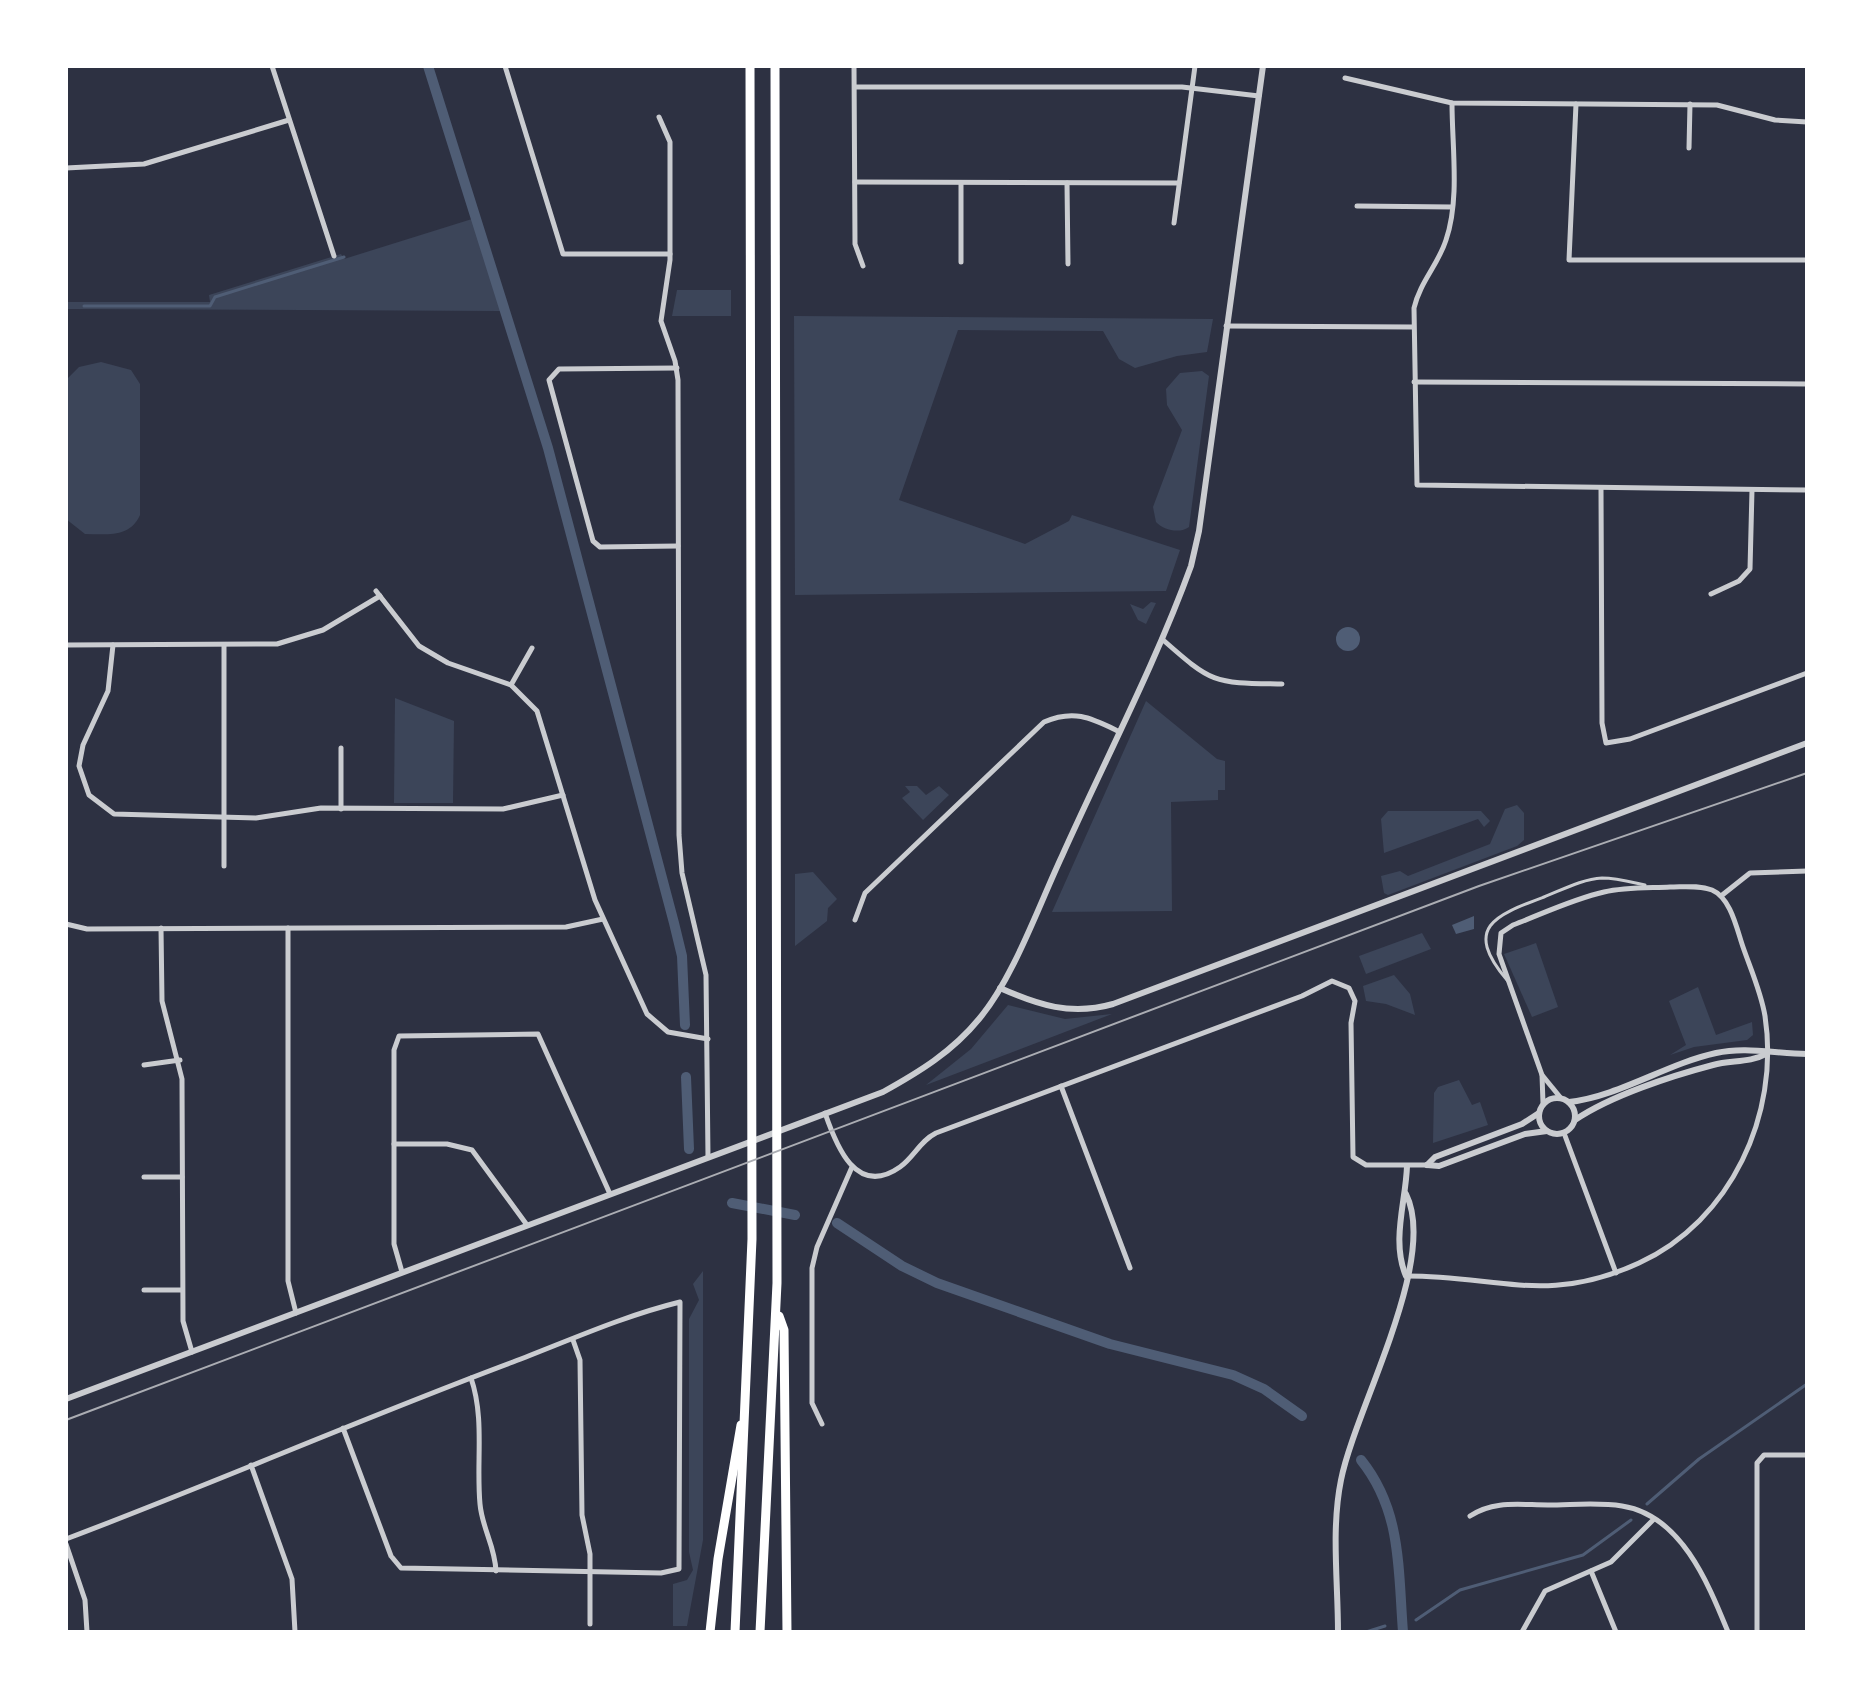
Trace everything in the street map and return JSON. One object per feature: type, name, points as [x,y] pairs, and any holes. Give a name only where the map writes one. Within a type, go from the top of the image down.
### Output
[{"type":"highway","points":[[735,1632],[749,1382],[752,1239],[750,66]]},
{"type":"highway","points":[[760,1632],[776,1308],[775,66]]},
{"type":"highway","points":[[776,1308],[784,1330],[787,1632]]},
{"type":"highway","points":[[710,1632],[718,1559],[749,1382]]},
{"type":"street","points":[[272,66],[334,256]]},
{"type":"street","points":[[505,66],[563,254],[670,254]]},
{"type":"street","points":[[854,66],[855,244],[863,266]]},
{"type":"street","points":[[1174,223],[1195,66]]},
{"type":"street","points":[[66,1399],[883,1092],[926,1069],[967,1033],[1000,988],[1186,578],[1198,536],[1263,66]]},
{"type":"street","points":[[1345,78],[1452,103],[1717,105],[1775,120],[1807,122]]},
{"type":"street","points":[[855,87],[1192,88],[1259,96]]},
{"type":"street","points":[[1452,103],[1452,207],[1446,241],[1417,293],[1413,327],[1417,485],[1807,490]]},
{"type":"street","points":[[1576,104],[1569,260],[1807,260]]},
{"type":"street","points":[[1689,148],[1690,104]]},
{"type":"street","points":[[659,117],[670,142],[670,254],[661,321],[677,368],[679,848],[704,963],[708,1039],[708,1157]]},
{"type":"street","points":[[66,168],[144,164],[289,120]]},
{"type":"street","points":[[855,182],[1179,183]]},
{"type":"street","points":[[961,183],[961,262]]},
{"type":"street","points":[[1067,183],[1068,264]]},
{"type":"street","points":[[1357,206],[1452,207]]},
{"type":"street","points":[[1226,326],[1413,327]]},
{"type":"street","points":[[677,368],[559,369],[551,374],[550,387],[589,533],[596,545],[678,546]]},
{"type":"street","points":[[1414,382],[1807,384]]},
{"type":"street","points":[[1601,489],[1602,723],[1606,743],[1630,739],[1807,673]]},
{"type":"street","points":[[1711,594],[1739,581],[1750,569],[1752,490]]},
{"type":"street","points":[[66,645],[224,646],[294,641],[323,630],[378,594],[419,646],[448,663],[511,685],[541,717],[603,919],[653,1021],[679,1037],[708,1039]]},
{"type":"street","points":[[1161,638],[1204,675],[1217,681],[1282,684]]},
{"type":"street","points":[[113,645],[108,691],[80,756],[84,787],[104,810],[125,817],[268,818],[313,809],[503,809],[563,795]]},
{"type":"street","points":[[224,646],[224,866]]},
{"type":"street","points":[[511,685],[532,648]]},
{"type":"street","points":[[855,920],[865,893],[1044,722],[1073,714],[1086,716],[1118,731]]},
{"type":"street","points":[[1000,988],[1055,1008],[1078,1010],[1113,1004],[1807,743]]},
{"type":"street","points":[[341,748],[341,809]]},
{"type":"street","points":[[1721,896],[1750,873],[1807,871]]},
{"type":"street","points":[[1406,1276],[1448,1276],[1534,1288],[1571,1285],[1616,1273],[1673,1243],[1725,1189],[1744,1157],[1758,1121],[1767,1054],[1760,994],[1721,896],[1699,887],[1595,894],[1508,927],[1497,944],[1542,1075],[1543,1103],[1539,1113],[1522,1124],[1435,1157],[1427,1165]]},
{"type":"street","points":[[66,924],[87,929],[578,927],[603,919]]},
{"type":"street","points":[[161,928],[162,1001],[180,1060],[182,1290],[184,1331],[192,1352]]},
{"type":"street","points":[[288,928],[288,1281],[296,1313]]},
{"type":"street","points":[[825,1113],[840,1153],[852,1167],[874,1174],[891,1172],[932,1135],[1336,982],[1349,988],[1355,1001],[1351,1023],[1351,1133],[1355,1160],[1366,1165],[1439,1166],[1525,1134],[1547,1131],[1564,1133]]},
{"type":"street","points":[[402,1272],[394,1244],[394,1050],[399,1036],[538,1034],[610,1194]]},
{"type":"street","points":[[1542,1075],[1560,1097],[1569,1102],[1588,1099],[1714,1054],[1755,1050],[1767,1054],[1807,1054]]},
{"type":"street","points":[[1564,1133],[1575,1120],[1597,1107],[1703,1068],[1755,1060],[1767,1054]]},
{"type":"street","points":[[144,1065],[180,1060]]},
{"type":"street","points":[[1061,1086],[1130,1268]]},
{"type":"street","points":[[1543,1103],[1560,1097]]},
{"type":"street","points":[[1569,1102],[1575,1120]]},
{"type":"street","points":[[1539,1113],[1547,1131]]},
{"type":"street","points":[[1564,1133],[1616,1273]]},
{"type":"street","points":[[394,1144],[447,1144],[472,1150],[527,1225]]},
{"type":"street","points":[[1338,1632],[1337,1528],[1341,1478],[1397,1320],[1406,1276],[1401,1264],[1401,1205],[1406,1194],[1407,1166]]},
{"type":"street","points":[[822,1424],[812,1403],[812,1268],[817,1247],[852,1167]]},
{"type":"street","points":[[144,1177],[182,1177]]},
{"type":"street","points":[[144,1290],[182,1290]]},
{"type":"street","points":[[87,1632],[85,1600],[66,1541],[231,1477],[251,1465],[343,1428],[471,1378],[680,1302],[679,1569],[661,1573],[413,1571],[398,1565],[343,1428]]},
{"type":"street","points":[[573,1340],[580,1360],[582,1515],[591,1572],[590,1624]]},
{"type":"street","points":[[471,1378],[479,1410],[481,1513],[494,1545],[496,1571]]},
{"type":"street","points":[[1757,1632],[1759,1458],[1807,1455]]},
{"type":"street","points":[[251,1465],[292,1579],[295,1632]]},
{"type":"street","points":[[1470,1516],[1493,1505],[1611,1505],[1635,1509],[1670,1530],[1686,1549],[1728,1632]]},
{"type":"street","points":[[1522,1632],[1545,1591],[1560,1581],[1591,1571],[1619,1556],[1654,1519]]},
{"type":"street","points":[[1591,1571],[1616,1632]]},
{"type":"lane","points":[[1507,980],[1495,966],[1487,940],[1489,927],[1500,913],[1595,879],[1618,879],[1656,888]]},
{"type":"shaded area","points":[[472,219],[501,311],[66,309],[66,302],[210,302],[209,295],[341,254],[344,259]]},
{"type":"shaded area","points":[[677,290],[731,290],[731,316],[672,316]]},
{"type":"shaded area","points":[[794,316],[1213,319],[1207,352],[1177,356],[1135,368],[1119,359],[1103,331],[958,330],[899,500],[1025,544],[1069,521],[1072,515],[1180,550],[1166,591],[795,595]]},
{"type":"shaded area","points":[[101,362],[131,370],[140,384],[140,515],[124,531],[85,534],[66,519],[66,380],[79,367]]},
{"type":"shaded area","points":[[1202,371],[1209,376],[1189,527],[1172,530],[1156,522],[1153,507],[1182,430],[1167,405],[1166,389],[1180,373]]},
{"type":"shaded area","points":[[1151,602],[1156,603],[1146,624],[1138,620],[1130,604],[1143,609]]},
{"type":"shaded area","points":[[1348,627],[1359,634],[1360,639],[1353,650],[1348,651],[1337,644],[1336,639],[1343,628]]},
{"type":"shaded area","points":[[395,698],[454,721],[453,803],[394,803]]},
{"type":"shaded area","points":[[1146,701],[1217,759],[1225,761],[1225,790],[1218,790],[1218,800],[1171,802],[1172,911],[1052,912]]},
{"type":"shaded area","points":[[905,786],[917,786],[926,795],[939,786],[949,795],[923,820],[902,798],[910,792]]},
{"type":"shaded area","points":[[1517,805],[1524,813],[1524,840],[1517,846],[1388,895],[1384,893],[1381,876],[1400,871],[1408,876],[1490,844],[1505,809]]},
{"type":"shaded area","points":[[1388,811],[1481,811],[1490,821],[1484,827],[1478,819],[1384,853],[1381,819]]},
{"type":"shaded area","points":[[813,872],[837,899],[828,908],[827,921],[795,946],[795,874]]},
{"type":"shaded area","points":[[1474,916],[1474,929],[1456,934],[1452,925]]},
{"type":"shaded area","points":[[1422,933],[1431,949],[1366,974],[1359,956]]},
{"type":"shaded area","points":[[1536,943],[1558,1007],[1532,1017],[1504,954]]},
{"type":"shaded area","points":[[1394,975],[1410,994],[1415,1015],[1386,1004],[1366,1001],[1363,986]]},
{"type":"shaded area","points":[[1698,987],[1716,1035],[1752,1022],[1753,1035],[1747,1040],[1694,1047],[1670,1055],[1686,1045],[1669,1001]]},
{"type":"shaded area","points":[[1008,1005],[1065,1019],[1112,1014],[926,1085],[971,1049]]},
{"type":"shaded area","points":[[1459,1080],[1472,1105],[1480,1102],[1488,1125],[1433,1143],[1434,1093],[1438,1087]]},
{"type":"shaded area","points":[[703,1271],[703,1540],[687,1626],[673,1626],[673,1584],[687,1580],[693,1570],[689,1552],[689,1319],[699,1300],[693,1284]]},
{"type":"waterway","points":[[428,66],[548,448],[682,956],[685,1025]]},
{"type":"waterway","points":[[84,306],[210,306],[215,297],[344,257]]},
{"type":"waterway","points":[[686,1077],[689,1149]]},
{"type":"waterway","points":[[732,1203],[795,1215]]},
{"type":"waterway","points":[[837,1223],[902,1266],[937,1283],[1110,1344],[1233,1375],[1264,1389],[1302,1416]]},
{"type":"waterway","points":[[1647,1504],[1699,1459],[1807,1384]]},
{"type":"waterway","points":[[1361,1460],[1374,1479],[1391,1520],[1396,1542],[1403,1632]]},
{"type":"waterway","points":[[1416,1620],[1460,1590],[1583,1555],[1631,1520]]},
{"type":"waterway","points":[[1366,1632],[1385,1626]]},
{"type":"tram line","points":[[66,1420],[1479,886],[1807,773]]}]
